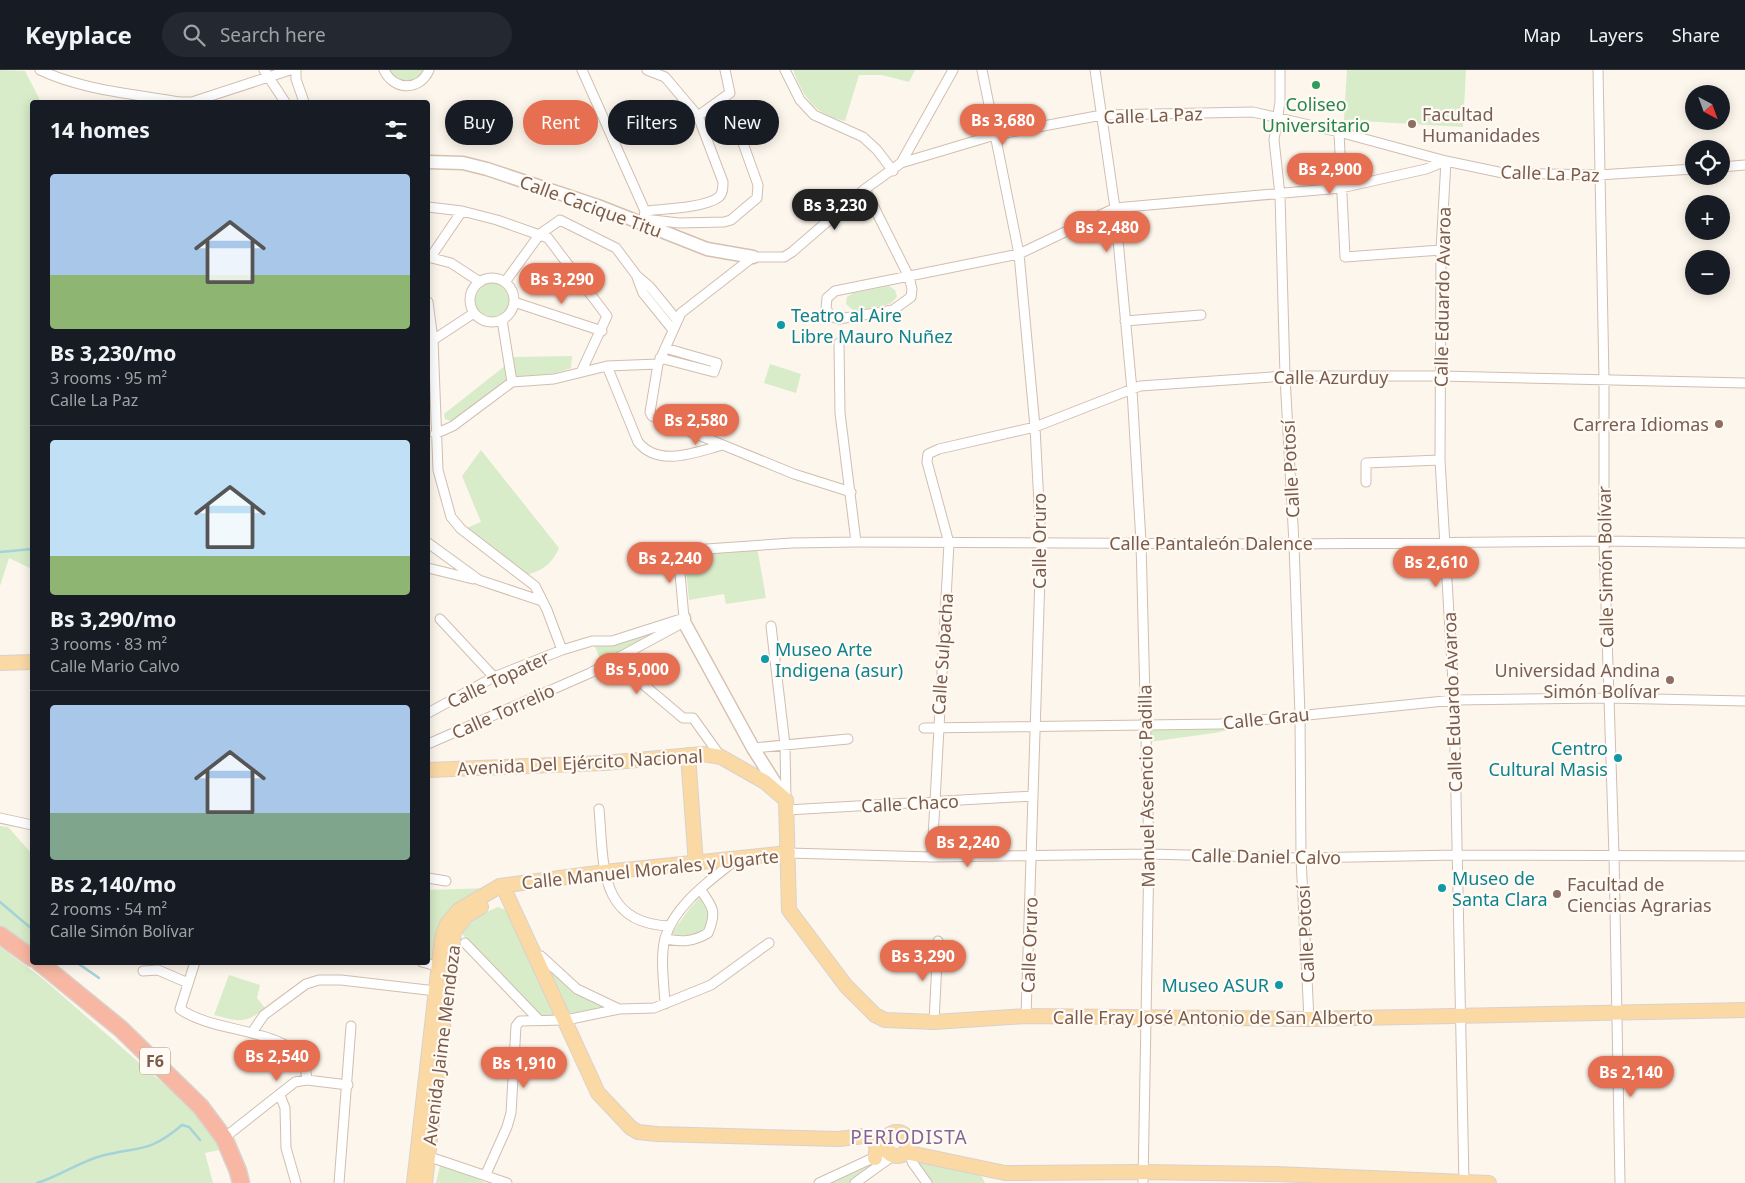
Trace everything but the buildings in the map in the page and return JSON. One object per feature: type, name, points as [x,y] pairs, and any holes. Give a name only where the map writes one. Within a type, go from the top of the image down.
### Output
[{"type":"highway","points":[[0,935],[30,957]]},
{"type":"highway","name":"F6","points":[[43,965],[121,1029],[174,1079],[212,1119],[224,1138],[241,1183]]},
{"type":"main road","points":[[0,663],[30,662]]},
{"type":"main road","points":[[688,755],[696,864]]},
{"type":"main road","name":"Avenida Del Ejército Nacional","points":[[430,770],[604,763],[688,755],[721,757],[765,782],[786,805]]},
{"type":"main road","points":[[786,805],[788,853]]},
{"type":"main road","name":"Calle Manuel Morales y Ugarte","points":[[509,888],[604,872],[788,853]]},
{"type":"main road","name":"Calle Fray José Antonio de San Alberto","points":[[788,853],[789,910],[846,986],[875,1015],[884,1020],[934,1022],[1026,1016],[1309,1020],[1745,1010]]},
{"type":"main road","name":"Avenida Jaime Mendoza","points":[[425,1183],[423,1154],[436,991],[444,930],[454,915],[500,886],[509,888]]},
{"type":"main road","points":[[509,888],[533,956],[566,1020],[598,1092],[623,1121],[638,1132],[838,1139],[870,1136],[899,1149],[1003,1178],[1273,1178],[1489,1183]]},
{"type":"main road","name":"Avenida Jaime Mendoza","points":[[414,1183],[423,1154],[454,931],[468,915],[509,888]]},
{"type":"main road","points":[[870,1136],[877,1146],[875,1158]]},
{"type":"street","points":[[40,70],[52,76],[92,86],[169,100]]},
{"type":"street","points":[[197,100],[266,73],[290,70]]},
{"type":"street","points":[[296,70],[296,79],[303,100]]},
{"type":"street","points":[[384,70],[394,82],[407,86],[420,82],[429,70]]},
{"type":"street","points":[[582,70],[644,218]]},
{"type":"street","points":[[644,218],[702,204],[718,197],[723,190],[723,182],[698,116],[665,77],[647,70]]},
{"type":"street","points":[[698,116],[730,93],[725,70]]},
{"type":"street","points":[[785,70],[800,100],[814,115],[863,137],[871,143],[893,171]]},
{"type":"street","points":[[901,163],[953,70]]},
{"type":"street","name":"Calle Oruro","points":[[982,70],[1019,254],[1035,428],[1041,544],[1026,1016]]},
{"type":"street","points":[[1095,70],[1102,115]]},
{"type":"street","name":"Calle Potosí","points":[[1280,70],[1278,117],[1274,140],[1280,194],[1285,376],[1294,544],[1300,715],[1301,858],[1309,1020]]},
{"type":"street","name":"Calle Simón Bolívar","points":[[1598,70],[1598,175],[1604,379],[1604,541],[1618,1012],[1620,1183]]},
{"type":"street","points":[[266,73],[284,100]]},
{"type":"street","name":"Calle La Paz","points":[[753,257],[784,257],[792,252],[865,189],[893,171],[901,163],[995,135],[1102,115],[1254,112],[1339,132],[1446,162],[1503,173],[1598,175],[1685,170]]},
{"type":"street","name":"Manuel Ascencio Padilla","points":[[1102,115],[1115,208],[1132,390],[1141,542],[1144,724],[1149,854],[1147,1018],[1142,1177]]},
{"type":"street","points":[[1339,132],[1345,257],[1441,250]]},
{"type":"street","points":[[644,218],[678,223],[724,222],[731,220],[757,198],[758,185],[744,145]]},
{"type":"street","name":"Calle Cacique Titu","points":[[430,162],[463,163],[487,169],[598,206],[644,218],[707,249],[753,257]]},
{"type":"street","points":[[865,189],[909,277],[912,289],[911,297],[893,310],[839,319],[832,317],[826,309],[827,298],[835,290],[909,277],[1019,254],[1115,208],[1341,188],[1426,170],[1446,162]]},
{"type":"street","name":"Calle Eduardo Avaroa","points":[[1446,162],[1441,250],[1440,460],[1454,700],[1464,1183]]},
{"type":"street","points":[[1730,166],[1745,165]]},
{"type":"street","points":[[430,207],[462,211],[498,220],[548,238],[608,316],[602,332],[582,370]]},
{"type":"street","points":[[430,257],[462,211]]},
{"type":"street","points":[[505,282],[540,234],[560,220],[616,248],[637,276],[650,286],[677,320]]},
{"type":"street","points":[[753,257],[681,313],[659,361],[650,412],[652,416],[794,474],[851,492]]},
{"type":"street","points":[[430,258],[451,264],[480,282]]},
{"type":"street","points":[[637,276],[643,293],[673,330]]},
{"type":"street","points":[[492,278],[505,282],[510,288],[514,302],[508,315],[502,320],[490,322],[478,317],[474,312],[470,299],[475,286],[492,278]]},
{"type":"street","points":[[514,302],[602,332]]},
{"type":"street","points":[[433,340],[474,312]]},
{"type":"street","points":[[1125,321],[1201,315]]},
{"type":"street","points":[[430,317],[433,340],[435,434],[438,470],[451,517],[461,530],[535,586],[562,650]]},
{"type":"street","points":[[502,320],[512,382]]},
{"type":"street","points":[[839,343],[840,413],[856,542]]},
{"type":"street","points":[[435,434],[452,426],[512,382],[554,378],[582,370],[607,366],[659,361],[714,372],[717,363],[665,348]]},
{"type":"street","points":[[607,366],[638,442],[643,448],[667,458],[724,445]]},
{"type":"street","name":"Calle Azurduy","points":[[928,454],[939,449],[1035,428],[1140,386],[1285,376],[1440,376],[1745,383]]},
{"type":"street","name":"Calle Sulpacha","points":[[928,454],[927,462],[949,543],[937,728],[932,857]]},
{"type":"street","points":[[1366,482],[1366,463],[1440,460]]},
{"type":"street","name":"Calle Pantaleón Dalence","points":[[684,620],[678,551],[792,543],[856,542],[1294,544],[1604,541],[1745,543]]},
{"type":"street","points":[[430,544],[478,580]]},
{"type":"street","points":[[430,568],[478,580],[542,601]]},
{"type":"street","points":[[440,619],[494,678]]},
{"type":"street","points":[[684,620],[752,748],[786,805]]},
{"type":"street","name":"Calle Topater","points":[[430,712],[494,678],[562,650],[592,641],[612,641],[684,620]]},
{"type":"street","name":"Calle Torrelio","points":[[430,743],[590,673],[684,620]]},
{"type":"street","points":[[771,626],[785,745],[786,805]]},
{"type":"street","points":[[623,656],[638,680],[682,718],[693,718],[721,757]]},
{"type":"street","name":"Calle Grau","points":[[924,728],[1220,724],[1454,700],[1608,698],[1745,701]]},
{"type":"street","points":[[752,748],[848,740]]},
{"type":"street","name":"Calle Chaco","points":[[786,805],[935,802],[1033,796]]},
{"type":"street","points":[[599,810],[604,872],[613,896],[633,919],[650,926],[670,926]]},
{"type":"street","points":[[0,818],[30,825]]},
{"type":"street","name":"Calle Daniel Calvo","points":[[788,853],[932,857],[1149,854],[1301,858],[1457,855],[1745,856]]},
{"type":"street","points":[[665,1004],[663,961],[665,939],[670,926],[700,888],[737,859]]},
{"type":"street","points":[[430,878],[446,881]]},
{"type":"street","points":[[665,939],[680,942],[696,941],[708,933],[714,914],[711,905],[700,888]]},
{"type":"street","points":[[934,1022],[938,941]]},
{"type":"street","points":[[486,1174],[507,1127],[511,1113],[516,1026],[520,1021],[566,1020],[619,1009],[654,1008],[711,985],[769,942]]},
{"type":"street","points":[[465,943],[540,1021]]},
{"type":"street","points":[[533,956],[540,956],[577,989],[619,1009]]},
{"type":"street","points":[[430,964],[440,967]]},
{"type":"street","points":[[195,965],[180,1009],[190,1016],[225,1028],[253,1032],[294,1050],[304,1062],[307,1080]]},
{"type":"street","points":[[143,971],[158,970],[188,983]]},
{"type":"street","points":[[253,1032],[264,1015],[306,984],[319,980],[341,980],[436,991]]},
{"type":"street","points":[[339,1183],[348,1085],[351,1026]]},
{"type":"street","points":[[224,1138],[295,1082],[307,1080],[348,1085]]},
{"type":"street","points":[[280,1095],[285,1108],[286,1148],[296,1183]]},
{"type":"street","points":[[819,1183],[899,1149]]},
{"type":"street","points":[[855,1183],[899,1149]]},
{"type":"street","points":[[899,1149],[927,1183]]},
{"type":"street","points":[[423,1154],[486,1174],[503,1182]]},
{"type":"green space","points":[[0,70],[25,71],[40,100],[30,100],[30,568],[9,558],[0,586]]},
{"type":"green space","points":[[389,70],[425,70],[417,78],[407,82],[397,79]]},
{"type":"green space","points":[[793,70],[915,70],[909,82],[882,75],[859,75],[845,121],[825,114],[818,109],[806,97]]},
{"type":"green space","points":[[1347,70],[1466,70],[1463,127],[1344,120]]},
{"type":"green space","points":[[491,282],[504,288],[510,301],[504,314],[491,320],[478,314],[472,301],[478,288]]},
{"type":"green space","points":[[889,286],[895,290],[897,297],[890,304],[854,311],[846,304],[847,297],[853,293]]},
{"type":"green space","points":[[572,356],[571,368],[556,373],[519,378],[515,375],[513,357]]},
{"type":"green space","points":[[770,364],[801,374],[796,393],[764,383]]},
{"type":"green space","points":[[506,365],[508,380],[453,422],[445,419],[444,414]]},
{"type":"green space","points":[[481,450],[559,548],[550,562],[538,571],[527,575],[488,544],[464,529],[481,522],[462,476]]},
{"type":"green space","points":[[757,547],[766,598],[726,604],[724,594],[689,600],[685,558],[687,554]]},
{"type":"green space","points":[[670,626],[602,664],[594,644]]},
{"type":"green space","points":[[1266,722],[1214,733],[1149,742],[1150,731],[1154,729]]},
{"type":"green space","points":[[0,826],[8,827],[30,852],[30,950],[0,931]]},
{"type":"green space","points":[[490,888],[464,900],[447,912],[438,930],[434,959],[430,960],[430,890]]},
{"type":"green space","points":[[701,896],[709,916],[709,923],[706,929],[692,935],[671,934],[690,908]]},
{"type":"green space","points":[[498,907],[508,911],[555,1014],[544,1018],[540,1015],[461,933],[477,916]]},
{"type":"green space","points":[[0,947],[42,978],[205,1120],[224,1149],[205,1153],[213,1183],[0,1183]]},
{"type":"green space","points":[[546,966],[569,989],[606,1008],[570,1013]]},
{"type":"green space","points":[[229,975],[260,985],[257,998],[265,1008],[252,1017],[241,1020],[214,1015]]},
{"type":"green space","points":[[879,1158],[880,1163],[850,1183],[831,1183]]},
{"type":"green space","points":[[922,1160],[980,1173],[985,1183],[932,1183],[920,1167],[919,1163]]},
{"type":"green space","points":[[440,1166],[476,1178],[486,1183],[436,1183]]},
{"type":"waterway","points":[[0,552],[30,549]]},
{"type":"waterway","points":[[0,902],[30,927]]},
{"type":"waterway","points":[[80,965],[99,978]]},
{"type":"waterway","points":[[37,1183],[101,1156],[151,1145],[160,1141],[182,1125],[189,1127],[200,1140]]},
{"type":"place","name":"Coliseo Universitario","points":[[1316,85]]},
{"type":"place","name":"Facultad Humanidades","points":[[1412,124]]},
{"type":"place","name":"Teatro al Aire Libre Mauro Nuñez","points":[[781,325]]},
{"type":"place","name":"Carrera Idiomas","points":[[1719,424]]},
{"type":"place","name":"Museo Arte Indigena (asur)","points":[[765,659]]},
{"type":"place","name":"Universidad Andina Simón Bolívar","points":[[1670,680]]},
{"type":"place","name":"Centro Cultural Masis","points":[[1618,758]]},
{"type":"place","name":"Museo de Santa Clara","points":[[1442,888]]},
{"type":"place","name":"Facultad de Ciencias Agrarias","points":[[1557,894]]},
{"type":"place","name":"Museo ASUR","points":[[1279,985]]},
{"type":"district","name":"PERIODISTA","points":[[909,1137]]}]
